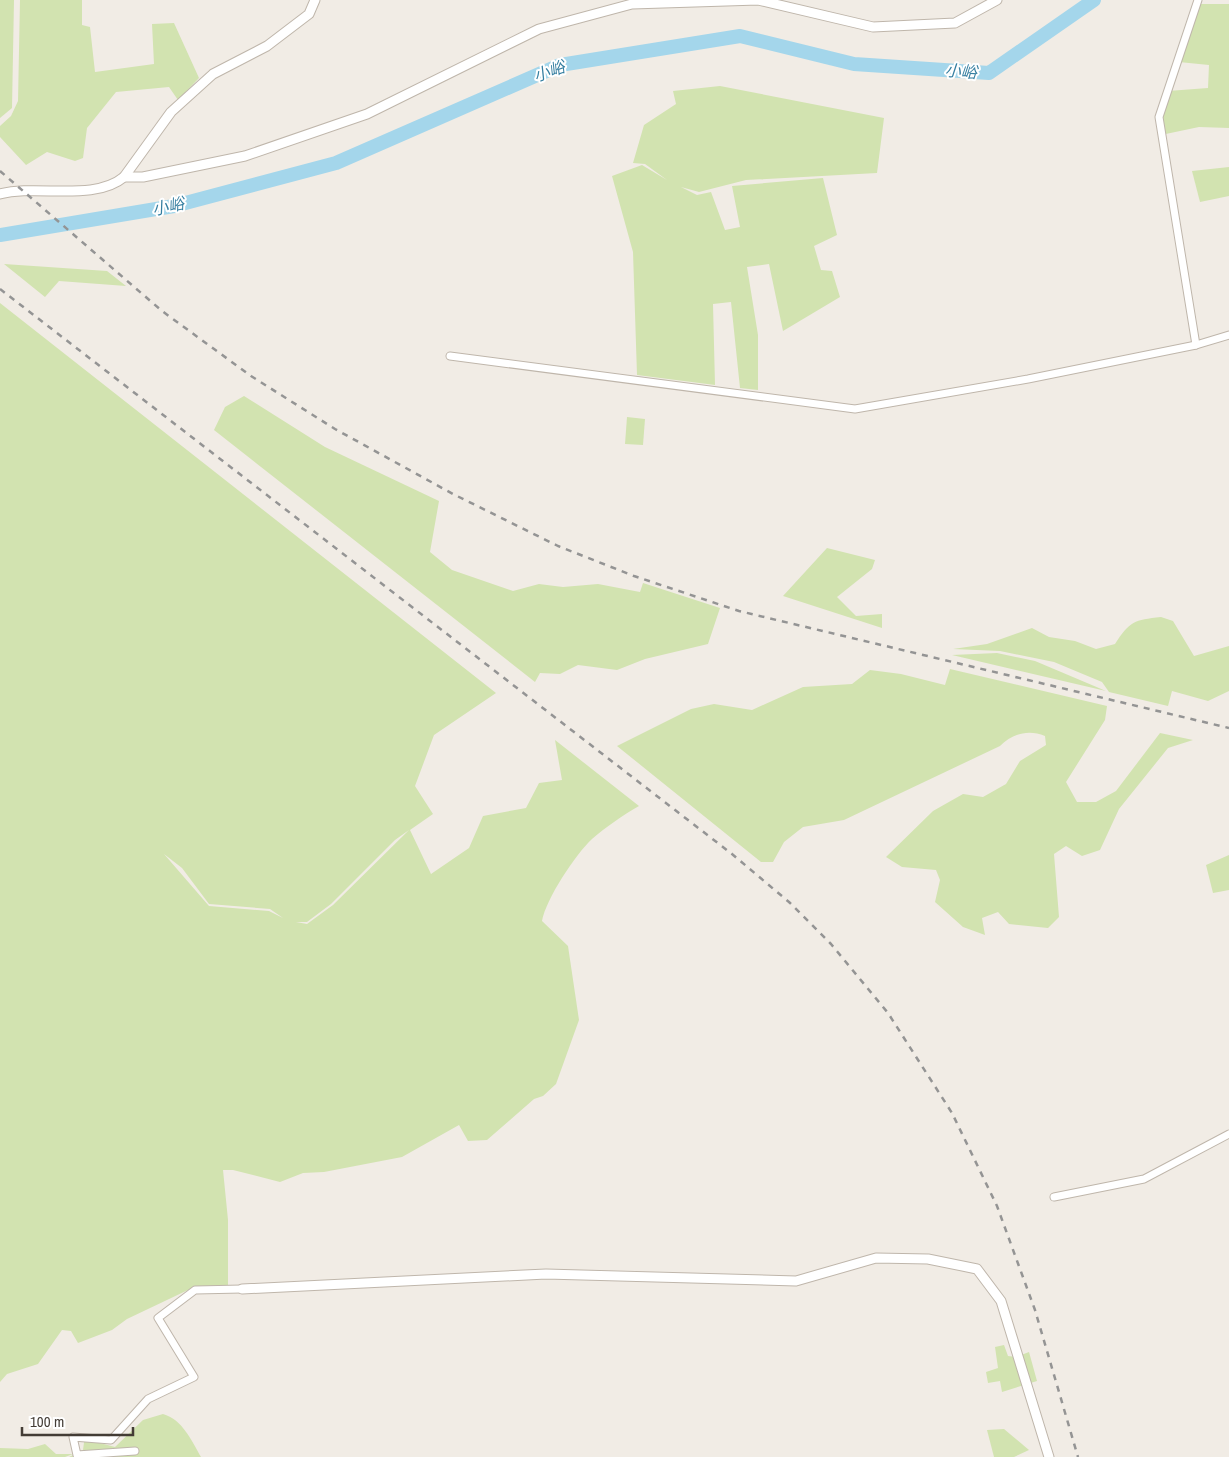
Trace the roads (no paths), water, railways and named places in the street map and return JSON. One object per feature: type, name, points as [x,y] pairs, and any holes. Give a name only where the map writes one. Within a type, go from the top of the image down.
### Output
[{"type":"street","points":[[0,194],[15,190],[92,190],[116,184],[124,176],[171,112],[213,74],[267,46],[309,14],[315,0]]},
{"type":"street","points":[[124,176],[143,177],[245,156],[367,114],[548,27],[632,4],[758,0],[873,27],[955,23],[997,0]]},
{"type":"street","points":[[1196,346],[1159,117],[1198,0]]},
{"type":"street","points":[[450,356],[855,409],[1028,379],[1196,346],[1229,335]]},
{"type":"street","points":[[1054,1197],[1144,1179],[1229,1134]]},
{"type":"street","points":[[135,1451],[77,1455],[73,1437],[111,1440],[148,1399],[194,1377],[158,1318],[195,1290],[546,1274],[796,1281],[876,1258],[938,1261],[977,1269],[1002,1301],[1049,1457]]},
{"type":"waterway","name":"小峪","points":[[0,235],[174,206],[336,163],[560,65],[740,36],[854,64],[989,73],[1094,0]]},
{"type":"railway","points":[[0,171],[162,311],[251,376],[335,429],[453,494],[558,546],[634,576],[739,611],[1229,728]]},
{"type":"railway","points":[[0,289],[732,854],[789,902],[831,944],[888,1013],[952,1113],[997,1206],[1035,1310],[1078,1457]]}]
